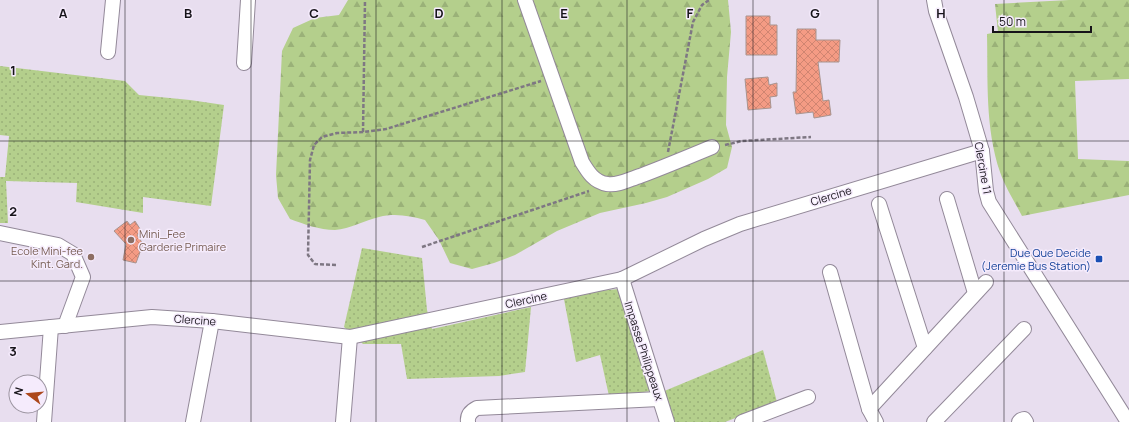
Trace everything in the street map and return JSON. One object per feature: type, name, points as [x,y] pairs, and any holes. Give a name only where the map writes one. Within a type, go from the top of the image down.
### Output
[{"type":"street","points":[[108,52],[113,0]]},
{"type":"street","points":[[244,64],[248,0]]},
{"type":"street","points":[[526,0],[582,162],[589,174],[597,180],[608,184],[619,183],[712,147]]},
{"type":"street","name":"Clercine 11","points":[[934,0],[936,11],[966,97],[982,151],[986,191],[989,202],[1128,422]]},
{"type":"street","name":"Clercine","points":[[0,332],[152,317],[212,321],[350,337],[622,279],[704,239],[740,224],[982,151]]},
{"type":"street","points":[[947,199],[975,293]]},
{"type":"street","points":[[879,204],[925,348]]},
{"type":"street","points":[[0,233],[58,245],[73,254],[83,276],[66,326]]},
{"type":"street","points":[[830,272],[869,409],[876,422]]},
{"type":"street","name":"Impasse Philippeaux","points":[[622,279],[667,422]]},
{"type":"street","points":[[869,409],[986,282]]},
{"type":"street","points":[[193,422],[212,321]]},
{"type":"street","points":[[44,422],[51,327]]},
{"type":"street","points":[[934,422],[1024,329]]},
{"type":"street","points":[[343,422],[350,337]]},
{"type":"street","points":[[742,422],[808,397]]},
{"type":"street","points":[[468,422],[467,418],[470,412],[476,408],[659,399]]},
{"type":"street","points":[[1019,422],[1024,419],[1026,422]]},
{"type":"path","points":[[363,132],[365,0]]},
{"type":"path","points":[[665,166],[693,22],[702,5],[709,0]]},
{"type":"path","points":[[336,265],[314,264],[308,255],[310,160],[314,145],[322,137],[337,133],[386,129],[553,77]]},
{"type":"path","points":[[712,147],[742,141],[811,137]]},
{"type":"path","points":[[422,247],[608,184]]},
{"type":"green space","points":[[348,0],[728,0],[731,32],[727,77],[726,125],[732,147],[727,168],[708,179],[667,197],[600,213],[557,231],[515,255],[472,269],[450,263],[439,240],[425,220],[414,217],[391,215],[374,218],[346,228],[329,230],[306,225],[290,219],[278,198],[276,175],[282,51],[293,28],[315,18],[339,15]]},
{"type":"green space","points":[[1069,0],[1129,0],[1129,79],[1075,81],[1078,159],[1129,161],[1129,195],[1022,216],[1002,178],[995,155],[988,104],[987,34],[998,32],[995,4]]},
{"type":"green space","points":[[0,66],[125,81],[139,95],[224,105],[211,206],[143,197],[143,213],[76,202],[77,183],[6,181],[8,223],[0,223],[0,177],[5,177],[9,136],[0,135]]},
{"type":"green space","points":[[362,248],[422,258],[427,310],[432,329],[531,307],[525,372],[499,376],[407,379],[401,344],[363,344],[344,327]]},
{"type":"green space","points":[[619,289],[652,391],[609,396],[600,355],[576,362],[563,294]]},
{"type":"green space","points":[[763,350],[777,402],[725,422],[673,422],[662,392]]},
{"type":"building","points":[[746,16],[770,16],[770,25],[777,25],[777,55],[746,55]]},
{"type":"building","points":[[797,29],[816,29],[816,40],[840,40],[839,62],[818,62],[823,101],[829,100],[831,115],[814,118],[813,112],[796,114],[793,92],[796,92]]},
{"type":"building","points":[[768,77],[769,85],[777,83],[777,96],[770,97],[771,108],[748,110],[745,79]]},
{"type":"building","name":"Mini_Fee Garderie Primaire","points":[[127,221],[130,225],[135,221],[142,232],[137,235],[143,244],[136,263],[123,260],[126,244],[114,231]]},
{"type":"place","name":"Mini_Fee Garderie Primaire","points":[[131,240]]},
{"type":"place","name":"Ecole Mini-fee Kint. Gard.","points":[[91,257]]},
{"type":"place","name":"Due Que Decide (Jeremie Bus Station)","points":[[1099,259]]}]
